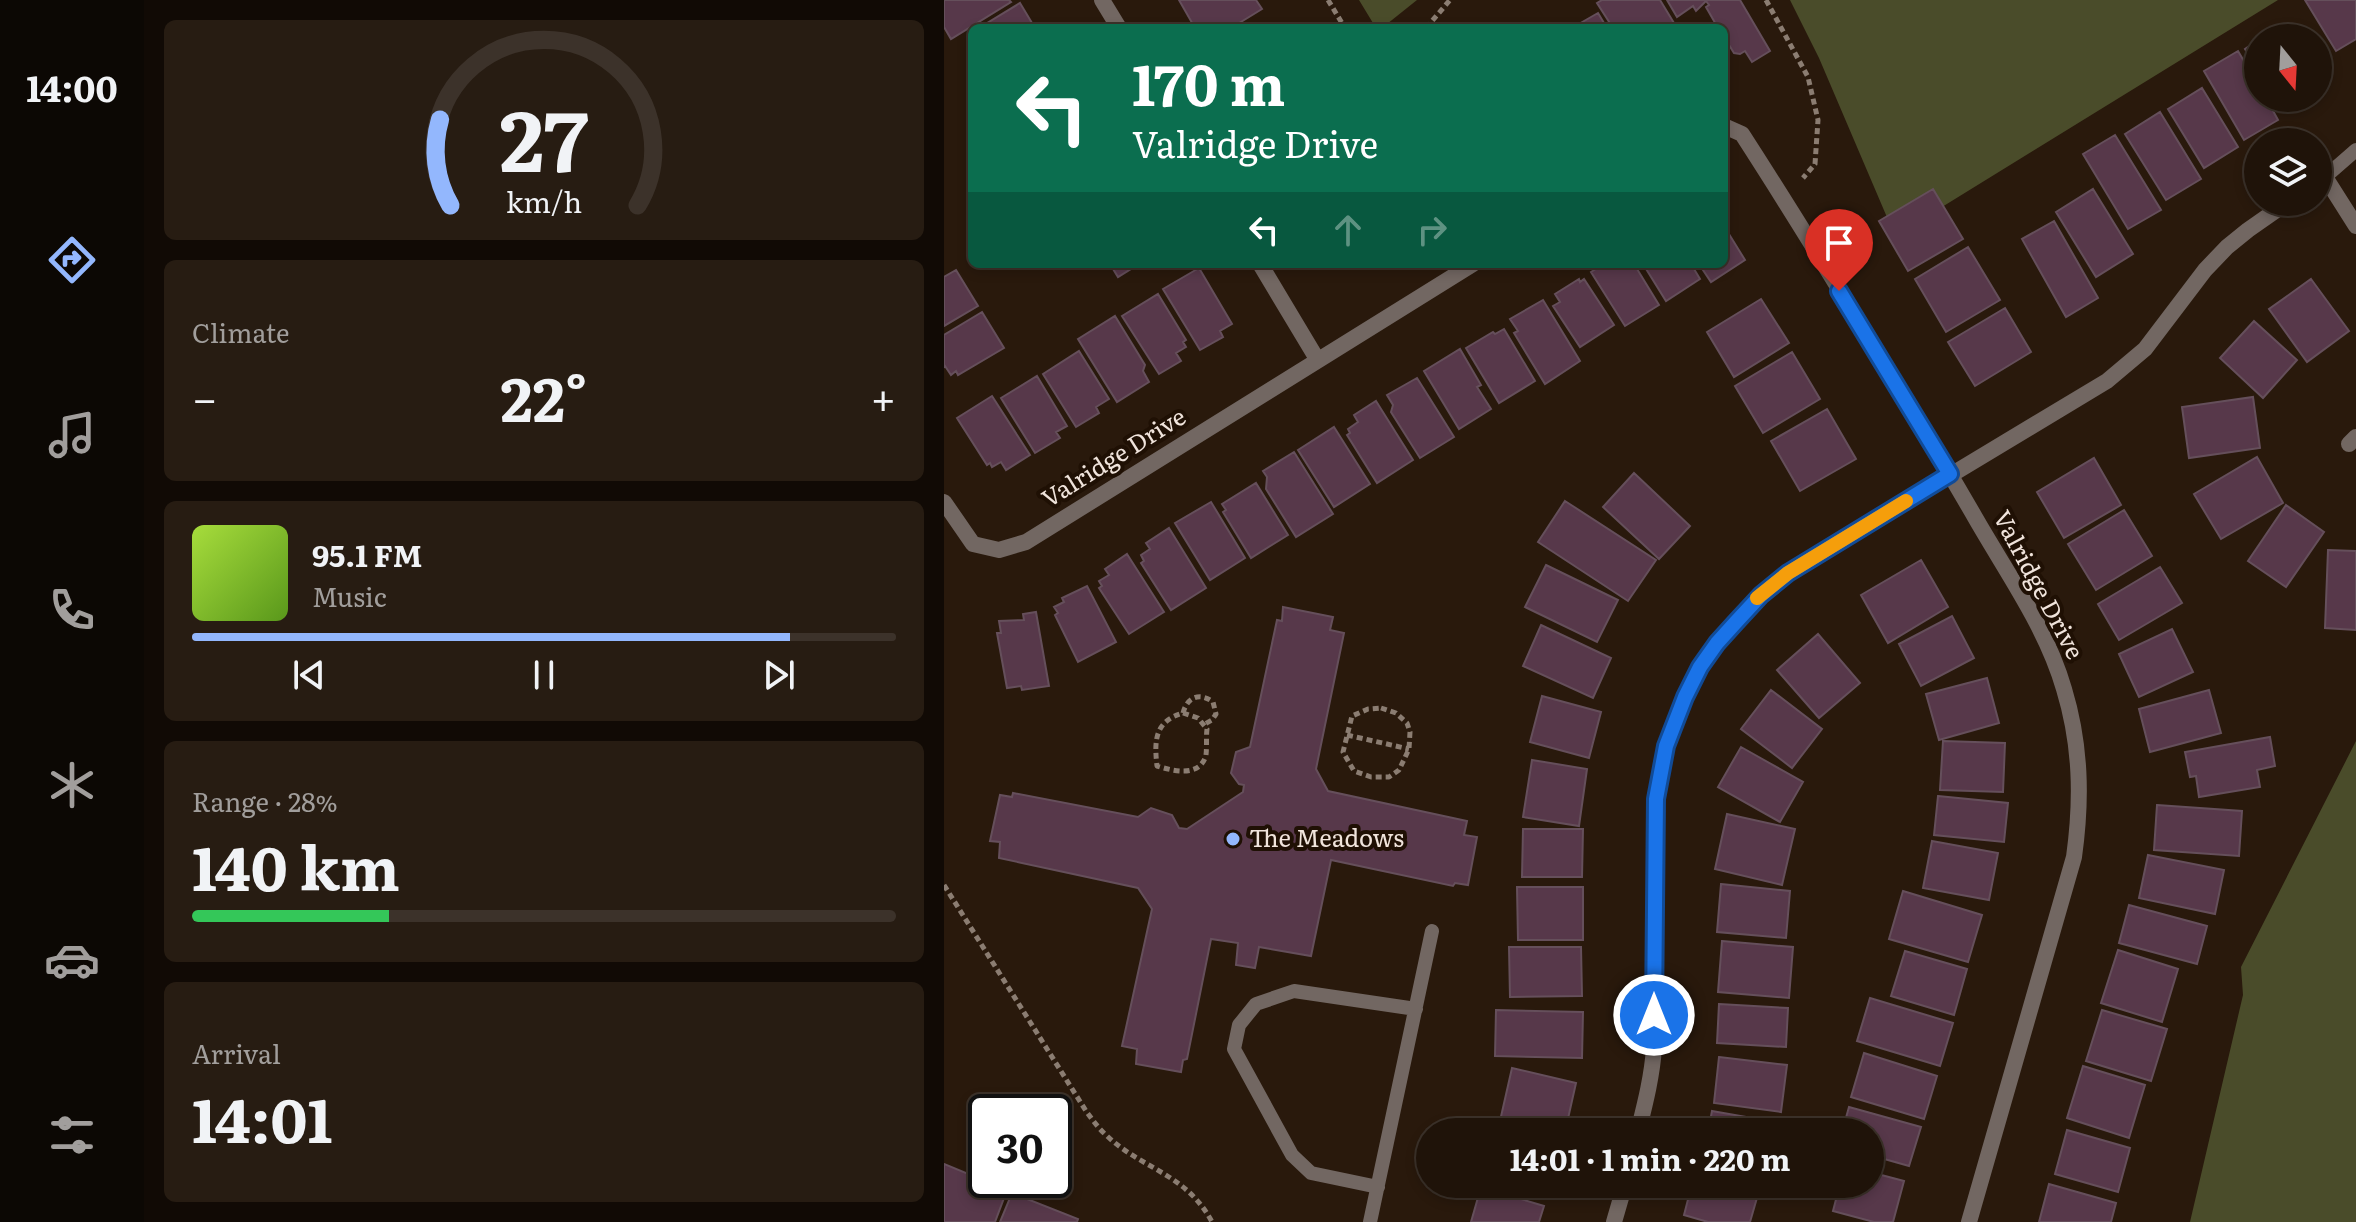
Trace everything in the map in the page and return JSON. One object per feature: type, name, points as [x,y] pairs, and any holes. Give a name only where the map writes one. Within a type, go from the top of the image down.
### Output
[{"type":"street","points":[[1102,0],[1117,24]]},
{"type":"street","name":"Valridge Drive","points":[[1728,128],[1742,134],[1950,474],[2042,634],[2058,669],[2074,727],[2080,783],[2077,833],[2069,878],[1969,1222]]},
{"type":"street","points":[[2332,194],[2356,226]]},
{"type":"street","points":[[1641,1118],[1654,1046],[1656,799],[1666,746],[1685,697],[1717,643],[1761,595],[1788,573],[2107,381],[2145,349],[2205,270],[2227,247],[2268,216]]},
{"type":"street","points":[[1262,268],[1317,359]]},
{"type":"street","name":"Valridge Drive","points":[[944,502],[973,544],[999,550],[1026,542],[1466,268]]},
{"type":"street","points":[[1614,1222],[1621,1198]]},
{"type":"lane","points":[[2332,171],[2356,150]]},
{"type":"lane","points":[[1370,1222],[1432,931]]},
{"type":"lane","points":[[1378,1187],[1311,1173],[1292,1155],[1234,1049],[1236,1037],[1239,1025],[1256,1004],[1294,991],[1416,1009]]},
{"type":"path","points":[[1328,0],[1343,24]]},
{"type":"path","points":[[1429,24],[1450,0]]},
{"type":"path","points":[[1766,0],[1808,77],[1818,120],[1815,164],[1803,178]]},
{"type":"path","points":[[1183,713],[1185,704],[1191,698],[1199,695],[1207,697],[1213,702],[1216,714],[1203,725]]},
{"type":"path","points":[[1381,708],[1396,713],[1407,723],[1409,749],[1399,770],[1389,777],[1371,777],[1354,771],[1343,752],[1347,735],[1352,716],[1368,709],[1381,708]]},
{"type":"path","points":[[1183,713],[1198,718],[1207,729],[1206,757],[1197,768],[1179,773],[1157,766],[1155,753],[1160,726],[1170,717],[1183,713]]},
{"type":"path","points":[[1347,735],[1409,749]]},
{"type":"path","points":[[944,885],[1086,1111],[1106,1136],[1183,1186],[1203,1206],[1212,1222]]},
{"type":"green space","points":[[1359,0],[1417,0],[1387,24],[1374,24]]},
{"type":"green space","points":[[1790,0],[2278,0],[1895,236],[1819,58]]},
{"type":"green space","points":[[2356,741],[2356,1222],[2190,1222],[2243,995],[2241,967]]},
{"type":"building","points":[[944,0],[1011,2],[975,24],[968,24],[968,29],[951,39],[944,27]]},
{"type":"building","points":[[1179,0],[1256,0],[1262,9],[1238,24],[1193,24]]},
{"type":"building","points":[[1602,0],[1660,0],[1675,24],[1610,24],[1597,3]]},
{"type":"building","points":[[1667,0],[1740,0],[1770,51],[1752,62],[1745,51],[1734,53],[1728,43],[1728,24],[1716,24],[1706,1],[1696,11],[1693,6],[1677,17]]},
{"type":"building","points":[[2305,0],[2356,0],[2356,39],[2336,51],[2332,44],[2332,24],[2320,24]]},
{"type":"building","points":[[1020,3],[1033,24],[986,24]]},
{"type":"building","points":[[1598,13],[1605,24],[1579,24]]},
{"type":"building","points":[[2238,51],[2244,61],[2244,112],[2274,112],[2278,120],[2264,128],[2244,128],[2244,140],[2204,71]]},
{"type":"building","points":[[2202,88],[2238,147],[2204,168],[2168,109]]},
{"type":"building","points":[[2160,112],[2201,179],[2166,200],[2125,134]]},
{"type":"building","points":[[2115,135],[2161,210],[2128,229],[2083,154]]},
{"type":"building","points":[[1933,189],[1963,239],[1908,271],[1879,221]]},
{"type":"building","points":[[2093,189],[2133,254],[2096,277],[2056,212]]},
{"type":"building","points":[[2054,221],[2098,298],[2066,317],[2022,239]]},
{"type":"building","points":[[1728,232],[1745,260],[1711,282],[1702,268],[1728,268]]},
{"type":"building","points":[[1968,247],[2000,300],[1946,332],[1915,279]]},
{"type":"building","points":[[1112,268],[1133,268],[1118,277]]},
{"type":"building","points":[[1199,268],[1232,324],[1220,331],[1223,337],[1200,350],[1163,289]]},
{"type":"building","points":[[1598,268],[1636,268],[1659,305],[1625,326],[1591,272]]},
{"type":"building","points":[[1645,268],[1693,268],[1700,279],[1666,301]]},
{"type":"building","points":[[956,270],[978,306],[944,326],[944,277]]},
{"type":"building","points":[[1579,279],[1580,282],[1584,279],[1614,325],[1580,347],[1553,306],[1560,302],[1555,294]]},
{"type":"building","points":[[2311,279],[2349,331],[2307,362],[2269,309]]},
{"type":"building","points":[[1158,294],[1186,340],[1183,342],[1186,347],[1176,353],[1181,361],[1159,374],[1122,316]]},
{"type":"building","points":[[1761,299],[1789,343],[1734,377],[1707,332]]},
{"type":"building","points":[[1543,300],[1580,361],[1545,384],[1514,333],[1518,331],[1510,319]]},
{"type":"building","points":[[2005,308],[2031,352],[1975,386],[1948,342]]},
{"type":"building","points":[[982,312],[1004,348],[958,375],[956,371],[951,375],[944,367],[944,335]]},
{"type":"building","points":[[1115,316],[1145,365],[1143,371],[1149,382],[1117,402],[1078,339]]},
{"type":"building","points":[[2254,321],[2297,360],[2263,398],[2220,358]]},
{"type":"building","points":[[1504,329],[1535,381],[1499,403],[1466,348]]},
{"type":"building","points":[[1460,349],[1491,409],[1459,429],[1424,371]]},
{"type":"building","points":[[1079,351],[1109,399],[1096,407],[1099,413],[1076,427],[1043,374]]},
{"type":"building","points":[[1792,352],[1820,399],[1763,433],[1735,386]]},
{"type":"building","points":[[1037,376],[1067,426],[1056,432],[1060,438],[1035,453],[1001,398]]},
{"type":"building","points":[[1417,378],[1454,437],[1420,458],[1391,412],[1393,405],[1387,395]]},
{"type":"building","points":[[992,396],[1030,455],[1006,470],[1001,462],[992,467],[990,463],[987,465],[957,418]]},
{"type":"building","points":[[2253,397],[2260,448],[2189,458],[2182,407]]},
{"type":"building","points":[[1376,401],[1413,460],[1377,483],[1347,435],[1350,433],[1348,429],[1358,422],[1354,415]]},
{"type":"building","points":[[1827,409],[1856,459],[1800,491],[1771,441]]},
{"type":"building","points":[[1334,427],[1370,484],[1334,507],[1298,450]]},
{"type":"building","points":[[1294,452],[1333,514],[1296,537],[1266,489],[1267,477],[1263,471]]},
{"type":"building","points":[[2257,457],[2283,503],[2221,539],[2194,494]]},
{"type":"building","points":[[2094,458],[2121,505],[2064,538],[2037,492]]},
{"type":"building","points":[[1634,473],[1690,526],[1659,559],[1603,507]]},
{"type":"building","points":[[1256,483],[1288,535],[1251,558],[1223,512],[1226,510],[1222,504]]},
{"type":"building","points":[[1565,501],[1656,560],[1628,601],[1538,542]]},
{"type":"building","points":[[1211,502],[1245,558],[1210,580],[1175,523]]},
{"type":"building","points":[[2286,505],[2324,532],[2286,587],[2248,561]]},
{"type":"building","points":[[2124,510],[2152,556],[2096,590],[2068,544]]},
{"type":"building","points":[[1169,528],[1206,588],[1171,610],[1141,563],[1144,561],[1141,555],[1150,549],[1146,543]]},
{"type":"building","points":[[2328,550],[2356,551],[2356,630],[2325,628]]},
{"type":"building","points":[[1127,554],[1164,612],[1129,634],[1099,588],[1102,586],[1099,581],[1109,575],[1105,569]]},
{"type":"building","points":[[1921,560],[1948,607],[1888,643],[1861,595]]},
{"type":"building","points":[[1546,565],[1618,600],[1597,642],[1525,607]]},
{"type":"building","points":[[2160,567],[2182,603],[2119,640],[2098,604]]},
{"type":"building","points":[[1087,586],[1116,642],[1078,662],[1054,607],[1064,602],[1062,598]]},
{"type":"building","name":"The Meadows","points":[[1283,607],[1333,617],[1330,630],[1344,633],[1316,769],[1328,791],[1467,821],[1464,835],[1477,837],[1468,885],[1455,883],[1453,886],[1331,860],[1311,956],[1259,947],[1255,968],[1236,965],[1238,943],[1211,939],[1187,1059],[1183,1060],[1181,1072],[1136,1064],[1137,1049],[1122,1046],[1152,909],[1138,888],[999,858],[1000,842],[990,841],[1000,795],[1012,797],[1013,793],[1138,817],[1151,808],[1172,815],[1179,828],[1187,829],[1243,792],[1244,785],[1239,784],[1231,773],[1236,752],[1250,747],[1277,620],[1282,621]]},
{"type":"building","points":[[1036,612],[1049,686],[1022,690],[1021,686],[1007,688],[997,633],[1001,633],[999,621],[1024,620],[1023,614]]},
{"type":"building","points":[[1952,616],[1974,658],[1921,686],[1899,644]]},
{"type":"building","points":[[1541,625],[1611,658],[1593,698],[1523,666]]},
{"type":"building","points":[[2172,629],[2193,672],[2139,697],[2119,654]]},
{"type":"building","points":[[1818,634],[1860,683],[1819,718],[1777,670]]},
{"type":"building","points":[[1987,678],[1999,723],[1939,740],[1926,694]]},
{"type":"building","points":[[1771,690],[1822,729],[1792,768],[1741,729]]},
{"type":"building","points":[[2209,690],[2221,733],[2150,752],[2139,709]]},
{"type":"building","points":[[1542,696],[1601,712],[1589,758],[1530,742]]},
{"type":"building","points":[[2270,737],[2275,766],[2257,770],[2260,787],[2199,797],[2196,776],[2190,777],[2185,752]]},
{"type":"building","points":[[1943,741],[2005,743],[2003,792],[1940,790]]},
{"type":"building","points":[[1741,747],[1803,782],[1780,822],[1718,787]]},
{"type":"building","points":[[1532,760],[1587,769],[1579,826],[1523,817]]},
{"type":"building","points":[[1938,796],[2008,803],[2004,842],[1934,835]]},
{"type":"building","points":[[2157,805],[2242,811],[2239,856],[2154,850]]},
{"type":"building","points":[[1727,814],[1795,829],[1782,885],[1715,869]]},
{"type":"building","points":[[1523,829],[1583,829],[1582,877],[1522,877]]},
{"type":"building","points":[[1932,841],[1998,853],[1989,900],[1923,888]]},
{"type":"building","points":[[2148,855],[2224,870],[2215,914],[2139,898]]},
{"type":"building","points":[[1721,884],[1790,891],[1786,938],[1717,932]]},
{"type":"building","points":[[1517,887],[1583,887],[1583,940],[1518,940]]},
{"type":"building","points":[[1903,891],[1982,915],[1968,962],[1889,939]]},
{"type":"building","points":[[2129,905],[2207,926],[2197,964],[2119,943]]},
{"type":"building","points":[[1722,941],[1793,947],[1789,998],[1718,992]]},
{"type":"building","points":[[1509,947],[1581,947],[1582,996],[1510,997]]},
{"type":"building","points":[[2118,950],[2178,969],[2162,1022],[2101,1003]]},
{"type":"building","points":[[1905,951],[1967,969],[1954,1015],[1891,996]]},
{"type":"building","points":[[1870,998],[1953,1023],[1940,1066],[1857,1041]]},
{"type":"building","points":[[1719,1004],[1788,1008],[1786,1047],[1717,1043]]},
{"type":"building","points":[[1496,1010],[1583,1012],[1582,1058],[1495,1056]]},
{"type":"building","points":[[2102,1010],[2167,1029],[2151,1081],[2086,1061]]},
{"type":"building","points":[[1864,1053],[1937,1076],[1924,1119],[1851,1097]]},
{"type":"building","points":[[1719,1057],[1787,1065],[1781,1112],[1714,1103]]},
{"type":"building","points":[[2083,1066],[2145,1085],[2129,1138],[2067,1118]]},
{"type":"building","points":[[1512,1068],[1576,1083],[1568,1118],[1501,1118]]},
{"type":"building","points":[[1849,1107],[1921,1127],[1909,1166],[1884,1159],[1884,1118],[1846,1118]]},
{"type":"building","points":[[1712,1111],[1752,1118],[1711,1118]]},
{"type":"building","points":[[2067,1130],[2130,1148],[2118,1192],[2055,1174]]},
{"type":"building","points":[[944,1164],[968,1174],[968,1198],[1004,1198],[995,1222],[944,1222]]},
{"type":"building","points":[[1884,1176],[1904,1181],[1893,1222],[1874,1222],[1833,1211],[1836,1198],[1884,1198]]},
{"type":"building","points":[[2049,1184],[2116,1203],[2111,1222],[2039,1222]]},
{"type":"building","points":[[1010,1198],[1025,1198],[1078,1219],[1077,1222],[1000,1222]]},
{"type":"building","points":[[1478,1198],[1517,1198],[1544,1206],[1539,1222],[1471,1222]]},
{"type":"building","points":[[1688,1198],[1757,1198],[1750,1222],[1708,1222],[1684,1215]]},
{"type":"slow traffic","points":[[1757,598],[1788,573],[1906,501]]},
{"type":"place","name":"The Meadows","points":[[1233,839]]},
{"type":"route","points":[[1654,1015],[1656,799],[1666,746],[1700,667],[1717,643],[1761,595],[1788,573],[1950,474],[1839,291]]}]
